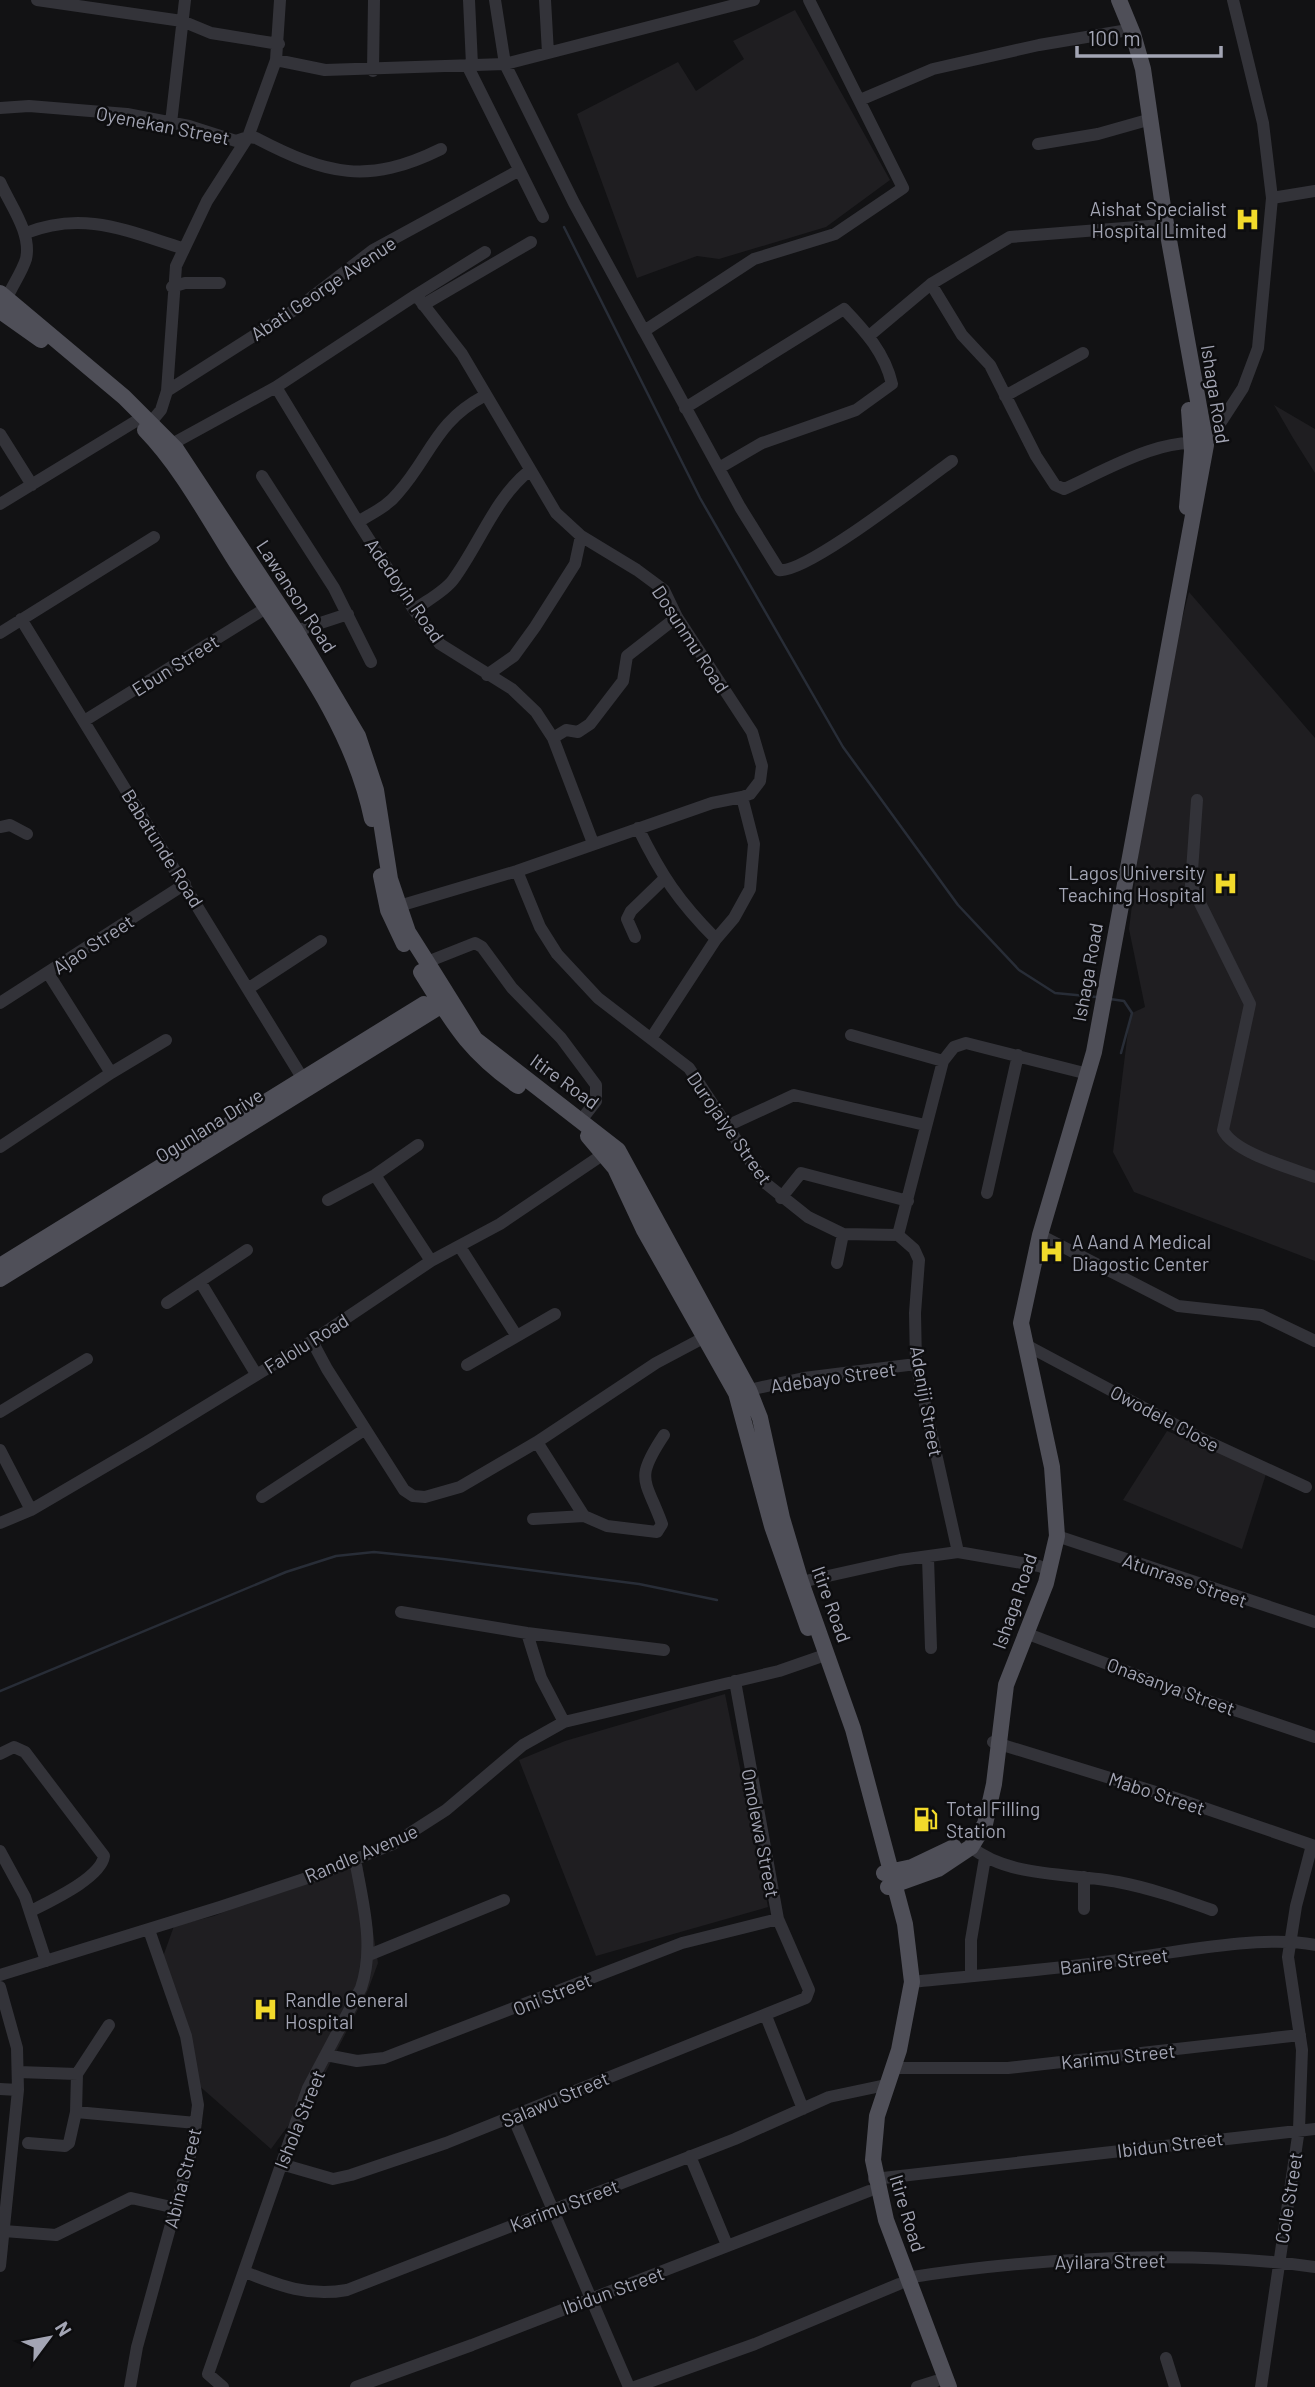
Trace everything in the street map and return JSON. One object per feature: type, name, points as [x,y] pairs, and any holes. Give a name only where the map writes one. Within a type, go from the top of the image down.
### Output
[{"type":"main road","name":"Ishaga Road","points":[[1116,0],[1128,30],[1142,85],[1144,121],[1199,443]]},
{"type":"main road","name":"Ishaga Road","points":[[971,1847],[985,1824],[1001,1685],[1057,1536],[1052,1467],[1021,1323],[1040,1235],[1094,1028],[1199,443],[1143,69],[1139,51],[1116,0]]},
{"type":"main road","name":"Lawanson Road","points":[[2,307],[172,444],[296,631],[356,759],[371,816],[388,910],[443,997]]},
{"type":"main road","name":"Lawanson Road","points":[[143,421],[266,608],[364,748],[380,810],[390,878],[408,932],[427,962],[443,997]]},
{"type":"main road","name":"Ogunlana Drive","points":[[0,1279],[443,997]]},
{"type":"main road","name":"Itire Road","points":[[443,997],[468,1031],[486,1049],[582,1119],[634,1174],[701,1306],[749,1390],[760,1418],[782,1518],[890,1879],[912,1963],[912,1982],[894,2068],[877,2116],[872,2185]]},
{"type":"main road","name":"Itire Road","points":[[443,997],[465,1042],[486,1063],[610,1150],[741,1409],[775,1538],[824,1656]]},
{"type":"main road","name":"Ishaga Road","points":[[890,1879],[964,1840],[976,1821],[1006,1685],[1028,1634],[1044,1568],[1049,1525],[1046,1485],[1017,1344],[1016,1323],[1019,1292],[1083,1073]]},
{"type":"main road","name":"Ogunlana Drive","points":[[0,1266],[306,1083]]},
{"type":"main road","points":[[890,1879],[938,1869],[971,1847]]},
{"type":"main road","name":"Itire Road","points":[[890,1879],[902,1965],[900,2014],[865,2133],[876,2223],[903,2281],[941,2385]]},
{"type":"street","points":[[37,0],[182,21],[211,33],[279,44]]},
{"type":"street","points":[[171,123],[185,0]]},
{"type":"street","points":[[0,504],[161,410],[167,391],[172,287],[182,248],[206,201],[247,137],[276,60],[280,0]]},
{"type":"street","points":[[373,71],[374,0]]},
{"type":"street","points":[[469,0],[470,65],[543,217]]},
{"type":"street","points":[[495,0],[505,64],[574,203],[685,408],[776,566],[785,571],[872,519],[951,461]]},
{"type":"street","points":[[545,0],[548,54]]},
{"type":"street","points":[[276,60],[325,71],[505,64],[754,0]]},
{"type":"street","points":[[644,331],[754,259],[835,234],[903,188],[809,0]]},
{"type":"street","points":[[931,284],[962,335],[990,365],[1036,456],[1055,485],[1064,489],[1129,459],[1199,443],[1243,388],[1258,348],[1272,198],[1263,123],[1233,0]]},
{"type":"street","points":[[860,100],[933,69],[1039,45],[1128,30]]},
{"type":"street","name":"Oyenekan Street","points":[[0,108],[29,106],[127,114],[236,141],[247,137],[309,163],[353,173],[408,165],[442,149]]},
{"type":"street","points":[[1038,144],[1098,134],[1144,121]]},
{"type":"street","name":"Abati George Avenue","points":[[167,391],[299,307],[373,250],[519,171]]},
{"type":"street","points":[[0,182],[26,233],[25,261],[2,307]]},
{"type":"street","points":[[1272,198],[1315,191]]},
{"type":"street","points":[[26,233],[57,222],[95,223],[182,248]]},
{"type":"street","points":[[869,336],[931,284],[1010,237],[1162,225]]},
{"type":"street","points":[[172,444],[531,242]]},
{"type":"street","points":[[422,304],[485,252]]},
{"type":"street","points":[[172,287],[185,283],[220,283]]},
{"type":"street","name":"Dosunmu Road","points":[[422,304],[462,354],[484,396],[556,513],[581,536],[648,577],[664,590],[677,617],[752,732],[762,774],[755,788],[742,797]]},
{"type":"street","points":[[685,408],[844,309],[869,336],[886,362],[892,384],[856,410],[762,443],[719,468]]},
{"type":"street","points":[[1005,396],[1083,353]]},
{"type":"street","name":"Adedoyin Road","points":[[276,387],[358,522],[440,644],[512,690],[528,705],[553,738],[593,843]]},
{"type":"street","points":[[358,522],[399,493],[438,432],[471,403],[484,396]]},
{"type":"street","points":[[0,434],[32,485]]},
{"type":"street","points":[[415,610],[452,582],[480,541],[491,515],[501,506],[511,485],[529,471]]},
{"type":"street","points":[[262,476],[348,614],[371,662]]},
{"type":"street","points":[[487,676],[514,656],[535,627],[575,564],[581,536]]},
{"type":"street","points":[[0,633],[154,537]]},
{"type":"street","name":"Ebun Street","points":[[84,721],[266,608]]},
{"type":"street","points":[[296,631],[348,614]]},
{"type":"street","points":[[553,738],[566,730],[578,732],[590,724],[623,681],[626,656],[677,617]]},
{"type":"street","name":"Babatunde Road","points":[[21,619],[306,1083]]},
{"type":"street","points":[[399,906],[517,871],[712,803],[742,797],[754,844],[750,890],[734,918],[716,939],[652,1037]]},
{"type":"street","points":[[1197,800],[1191,886],[1250,1004],[1223,1130],[1226,1138],[1247,1150],[1315,1177]]},
{"type":"street","points":[[0,827],[10,825],[27,834]]},
{"type":"street","points":[[638,828],[664,880],[689,912],[716,939]]},
{"type":"street","name":"Durojaiye Street","points":[[517,871],[540,927],[557,954],[598,998],[689,1068],[729,1125],[752,1167],[781,1198],[808,1217],[843,1234],[898,1235]]},
{"type":"street","points":[[635,937],[626,919],[664,880]]},
{"type":"street","name":"Ajao Street","points":[[0,1003],[185,884]]},
{"type":"street","points":[[249,988],[321,941]]},
{"type":"street","points":[[427,962],[467,945],[475,943],[482,947],[512,988],[561,1038],[596,1085],[596,1101],[582,1119]]},
{"type":"street","points":[[48,973],[111,1073]]},
{"type":"street","points":[[851,1035],[943,1062]]},
{"type":"street","points":[[0,1147],[166,1040]]},
{"type":"street","points":[[898,1235],[943,1062],[954,1046],[966,1043],[1083,1073]]},
{"type":"street","points":[[987,1193],[1018,1055]]},
{"type":"street","points":[[729,1125],[794,1095],[925,1125]]},
{"type":"street","points":[[328,1200],[375,1175],[418,1145]]},
{"type":"street","name":"Falolu Road","points":[[0,1523],[31,1510],[147,1443],[312,1340],[431,1261],[500,1224],[610,1150]]},
{"type":"street","points":[[781,1198],[802,1173],[908,1201]]},
{"type":"street","points":[[375,1175],[431,1261]]},
{"type":"street","points":[[837,1263],[843,1234]]},
{"type":"street","name":"Adeniji Street","points":[[898,1235],[914,1249],[920,1273],[915,1313],[916,1364],[958,1552]]},
{"type":"street","points":[[1040,1235],[1178,1306],[1261,1315],[1315,1341]]},
{"type":"street","points":[[460,1247],[516,1335]]},
{"type":"street","points":[[167,1303],[201,1283],[247,1250]]},
{"type":"street","points":[[201,1283],[256,1374]]},
{"type":"street","points":[[467,1365],[555,1314]]},
{"type":"street","points":[[312,1340],[364,1430],[404,1490],[419,1497],[460,1487],[537,1442],[656,1363],[705,1337]]},
{"type":"street","name":"Owodele Close","points":[[1026,1345],[1203,1440],[1306,1487]]},
{"type":"street","points":[[0,1412],[87,1359]]},
{"type":"street","name":"Adebayo Street","points":[[749,1390],[804,1378],[916,1364]]},
{"type":"street","points":[[262,1497],[364,1430]]},
{"type":"street","points":[[533,1519],[584,1516],[607,1526],[645,1532],[660,1530],[662,1524],[645,1474],[645,1464],[664,1435]]},
{"type":"street","points":[[537,1442],[584,1516]]},
{"type":"street","points":[[0,1450],[31,1510]]},
{"type":"street","name":"Atunrase Street","points":[[1057,1536],[1315,1622]]},
{"type":"street","points":[[801,1582],[900,1560],[958,1552],[1044,1568]]},
{"type":"street","points":[[928,1558],[931,1648]]},
{"type":"street","points":[[401,1612],[527,1633],[664,1650]]},
{"type":"street","points":[[527,1633],[541,1678],[564,1722]]},
{"type":"street","name":"Onasanya Street","points":[[1028,1634],[1184,1693],[1315,1737]]},
{"type":"street","name":"Randle Avenue","points":[[0,1975],[149,1930],[355,1860],[422,1828],[506,1758],[564,1722],[735,1681],[824,1656]]},
{"type":"street","name":"Omolewa Street","points":[[735,1681],[778,1919],[804,1980]]},
{"type":"street","name":"Mabo Street","points":[[995,1743],[1150,1790],[1313,1846]]},
{"type":"street","points":[[0,1754],[14,1747],[25,1752],[104,1856],[103,1864],[82,1883],[31,1911]]},
{"type":"street","name":"Cole Street","points":[[1261,2387],[1299,2129],[1303,2072],[1299,2013],[1287,1957],[1313,1846]]},
{"type":"street","points":[[971,1847],[985,1858],[1156,1890],[1212,1910]]},
{"type":"street","points":[[0,1851],[31,1911],[46,1961]]},
{"type":"street","points":[[971,1976],[971,1940],[985,1858]]},
{"type":"street","name":"Ishola Street","points":[[223,2387],[210,2378],[209,2370],[308,2088],[361,1989],[369,1955],[355,1860]]},
{"type":"street","points":[[1083,1877],[1084,1909]]},
{"type":"street","points":[[369,1955],[504,1900]]},
{"type":"street","name":"Oni Street","points":[[326,2055],[357,2061],[384,2058],[682,1943],[778,1919]]},
{"type":"street","name":"Abina Street","points":[[130,2387],[137,2347],[197,2123],[193,2064],[149,1930]]},
{"type":"street","name":"Banire Street","points":[[912,1982],[1289,1941],[1315,1945]]},
{"type":"street","name":"Salawu Street","points":[[281,2164],[333,2179],[446,2143],[806,1998],[808,1990],[804,1980]]},
{"type":"street","points":[[0,1987],[17,2048],[18,2073],[18,2090],[5,2174],[1,2257]]},
{"type":"street","points":[[766,2016],[803,2109]]},
{"type":"street","points":[[28,2143],[67,2145],[75,2112],[77,2074],[109,2025]]},
{"type":"street","name":"Karimu Street","points":[[894,2068],[1008,2068],[1300,2035]]},
{"type":"street","points":[[18,2073],[77,2074]]},
{"type":"street","name":"Karimu Street","points":[[245,2272],[299,2292],[325,2294],[347,2290],[803,2109],[854,2090],[881,2086]]},
{"type":"street","points":[[0,2089],[18,2090]]},
{"type":"street","points":[[75,2112],[197,2123]]},
{"type":"street","points":[[513,2116],[629,2387]]},
{"type":"street","name":"Ibidun Street","points":[[356,2387],[472,2345],[872,2185],[1315,2129]]},
{"type":"street","points":[[690,2156],[727,2245]]},
{"type":"street","points":[[4,2231],[56,2235],[131,2198],[176,2208]]},
{"type":"street","name":"Ayilara Street","points":[[635,2387],[755,2344],[903,2281],[984,2266],[1059,2262],[1278,2262],[1315,2267]]},
{"type":"street","points":[[1166,2358],[1175,2387]]},
{"type":"street","points":[[917,2387],[941,2385]]},
{"type":"shaded area","points":[[795,10],[890,180],[826,227],[719,259],[697,256],[637,278],[577,114],[678,62],[696,91],[744,59],[733,41]]},
{"type":"shaded area","points":[[1274,405],[1315,429],[1315,473],[1293,438]]},
{"type":"shaded area","name":"Lagos University Teaching Hospital","points":[[1189,592],[1315,738],[1315,1261],[1134,1192],[1113,1152],[1128,1031],[1132,1013],[1145,1007],[1129,929],[1145,800],[1173,655]]},
{"type":"shaded area","points":[[1167,1431],[1267,1471],[1242,1549],[1123,1500]]},
{"type":"shaded area","points":[[725,1694],[768,1907],[596,1956],[519,1760],[565,1741]]},
{"type":"shaded area","name":"Randle General Hospital","points":[[361,1857],[378,1963],[368,1990],[321,2081],[271,2149],[196,2083],[160,1965],[174,1926],[214,1916]]},
{"type":"waterway","points":[[564,227],[700,498],[843,747],[958,905],[1019,970],[1055,993],[1097,997]]},
{"type":"waterway","points":[[1110,999],[1124,1001],[1132,1013],[1121,1053]]},
{"type":"waterway","points":[[0,1691],[286,1572],[336,1556],[374,1552],[443,1559],[639,1584],[717,1600]]},
{"type":"place","name":"Aishat Specialist Hospital Limited","points":[[1247,219]]},
{"type":"place","name":"Lagos University Teaching Hospital","points":[[1225,883]]},
{"type":"place","name":"A Aand A Medical Diagostic Center","points":[[1052,1252]]},
{"type":"place","name":"Total Filling Station","points":[[926,1819]]},
{"type":"place","name":"Randle General Hospital","points":[[265,2010]]}]
